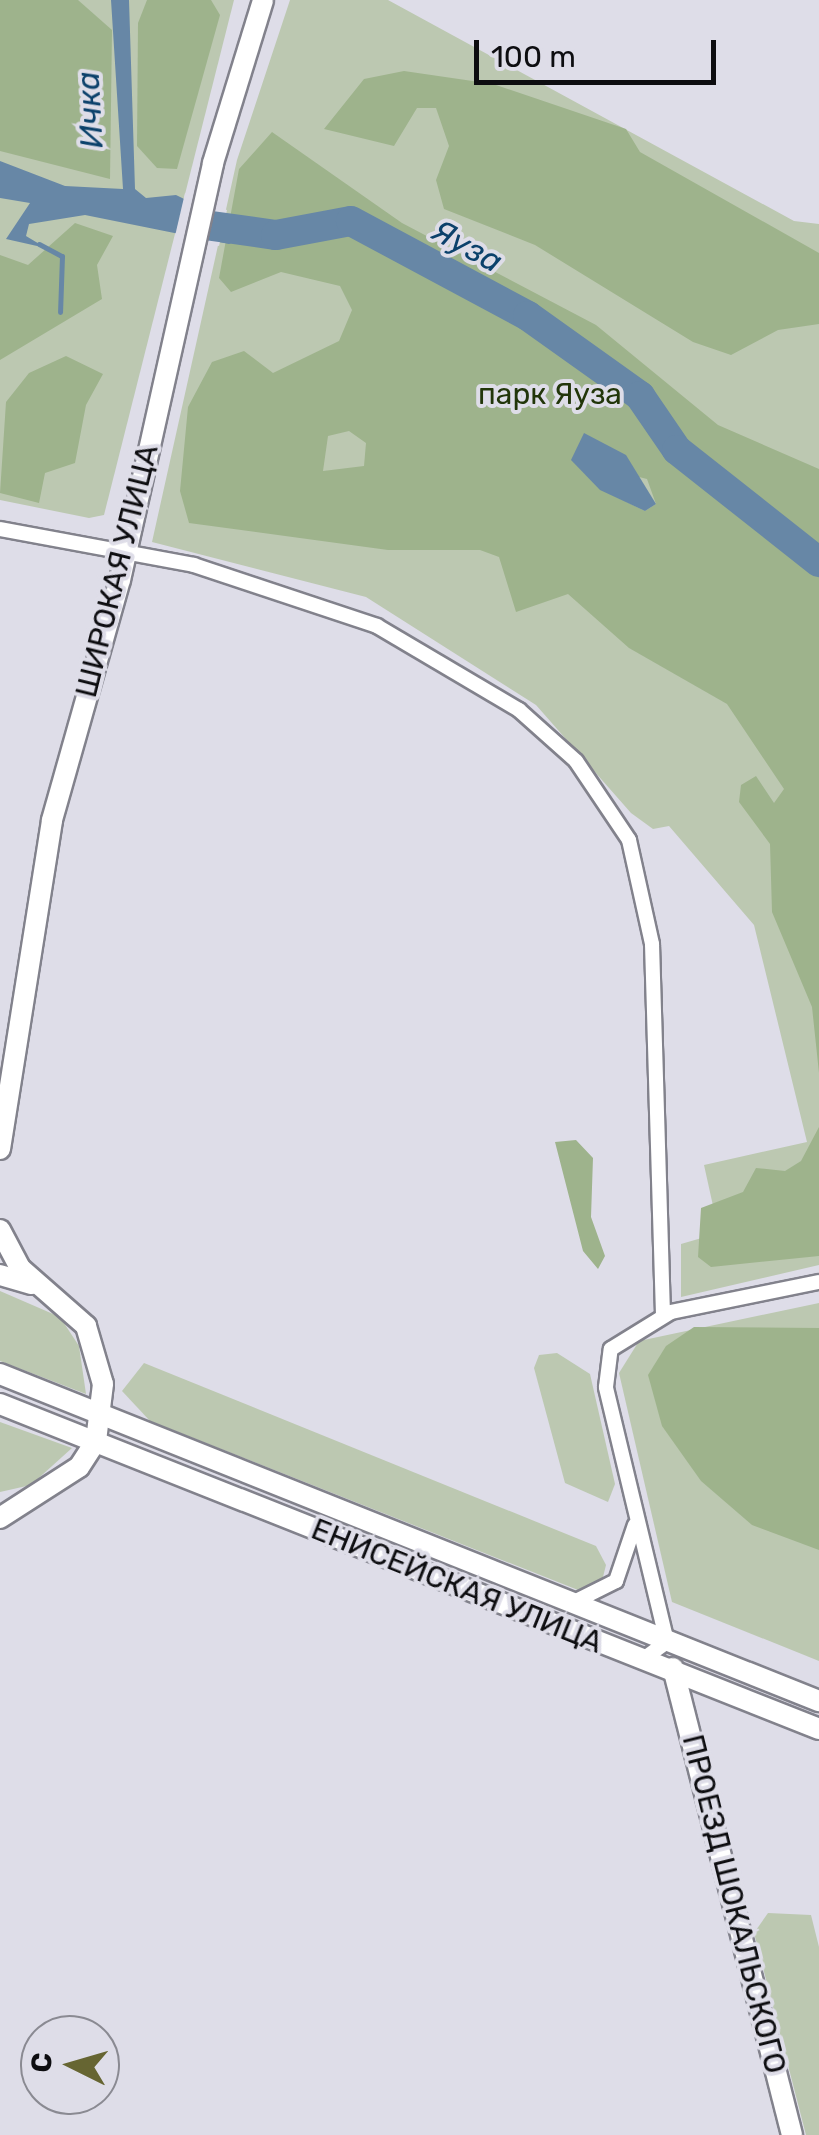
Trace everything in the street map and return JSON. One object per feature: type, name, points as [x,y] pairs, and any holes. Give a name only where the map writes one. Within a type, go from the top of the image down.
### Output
[{"type":"main road","name":"ШИРОКАЯ УЛИЦА","points":[[0,1149],[52,820],[127,551],[213,163],[264,0]]},
{"type":"main road","points":[[0,1230],[20,1268],[86,1326],[103,1414],[96,1440],[56,1485],[0,1518]]},
{"type":"main road","points":[[0,1275],[52,1293]]},
{"type":"main road","name":"ЕНИСЕЙСКАЯ УЛИЦА","points":[[0,1374],[819,1701]]},
{"type":"main road","name":"ЕНИСЕЙСКАЯ УЛИЦА","points":[[0,1404],[819,1729]]},
{"type":"main road","points":[[463,1587],[481,1582],[473,1561]]},
{"type":"main road","name":"ПРОЕЗД ШОКАЛЬСКОГО","points":[[666,1642],[792,2135]]},
{"type":"street","points":[[0,529],[127,551],[377,626],[518,710],[611,808],[634,857],[652,944],[663,1316]]},
{"type":"street","points":[[640,1660],[654,1659],[666,1642],[604,1371],[621,1337],[663,1316],[819,1282]]},
{"type":"street","points":[[573,1602],[616,1582],[637,1520]]},
{"type":"green space","points":[[0,0],[234,0],[104,515],[89,518],[0,500]]},
{"type":"green space","points":[[0,0],[78,0],[112,30],[110,179],[0,151]]},
{"type":"green space","points":[[147,0],[211,0],[220,15],[177,169],[157,168],[137,146],[138,23]]},
{"type":"green space","name":"парк Яуза","points":[[290,0],[388,0],[794,221],[819,224],[819,1265],[681,1297],[681,1244],[719,1233],[704,1165],[807,1142],[754,925],[669,826],[653,829],[631,813],[536,705],[366,597],[152,542],[237,160]]},
{"type":"green space","points":[[404,71],[493,84],[626,129],[640,152],[819,253],[819,324],[778,330],[731,355],[693,342],[535,245],[444,209],[436,180],[449,146],[436,108],[417,108],[394,146],[324,129],[364,79]]},
{"type":"green space","points":[[272,132],[402,223],[596,325],[718,425],[819,469],[819,1073],[812,1007],[772,912],[770,844],[739,802],[741,785],[756,776],[774,803],[784,789],[727,704],[629,648],[568,594],[516,612],[499,557],[480,550],[388,550],[189,523],[180,491],[188,407],[212,362],[244,351],[273,373],[339,341],[352,310],[340,286],[281,272],[231,292],[219,278],[239,169]],"holes":[[[349,431],[366,443],[364,466],[323,471],[328,436]],[[572,460],[647,479],[656,504],[645,511],[600,489]]]},
{"type":"green space","points":[[75,223],[113,236],[97,265],[102,299],[0,360],[0,255],[28,265]]},
{"type":"green space","points":[[66,356],[103,374],[86,405],[75,463],[45,473],[39,503],[0,493],[6,402],[29,373]]},
{"type":"green space","points":[[819,1127],[819,1256],[711,1267],[698,1257],[701,1208],[743,1192],[756,1168],[785,1171],[801,1161]]},
{"type":"green space","points":[[576,1140],[593,1158],[591,1217],[605,1256],[598,1269],[583,1251],[555,1142]]},
{"type":"green space","points":[[0,1291],[60,1317],[79,1346],[86,1394],[0,1361]]},
{"type":"green space","points":[[819,1303],[819,1661],[672,1602],[619,1373],[639,1341]]},
{"type":"green space","points":[[694,1327],[819,1328],[819,1550],[752,1525],[701,1481],[662,1426],[648,1375],[666,1346]]},
{"type":"green space","points":[[557,1353],[590,1374],[615,1484],[608,1502],[565,1483],[534,1368],[539,1355]]},
{"type":"green space","points":[[144,1363],[596,1546],[606,1565],[601,1585],[578,1590],[150,1421],[122,1391]]},
{"type":"green space","points":[[0,1422],[72,1448],[31,1485],[0,1492]]},
{"type":"green space","points":[[768,1913],[811,1915],[819,1947],[819,2135],[806,2135],[754,1933]]},
{"type":"water","points":[[111,0],[129,0],[135,189],[146,198],[176,195],[254,233],[229,244],[85,215],[29,224],[26,236],[46,248],[6,239],[30,203],[0,198],[0,161],[65,186],[123,189]]},
{"type":"water","points":[[584,433],[626,455],[656,504],[645,511],[600,490],[571,460]]},
{"type":"pier","points":[[185,193],[227,210],[219,246],[175,236]]},
{"type":"waterway","name":"Яуза","points":[[212,226],[276,235],[351,221],[528,316],[640,396],[677,450],[819,562]]},
{"type":"waterway","points":[[39,244],[62,256],[60,312]]},
{"type":"water label","name":"Ичка","points":[[90,110]]}]
